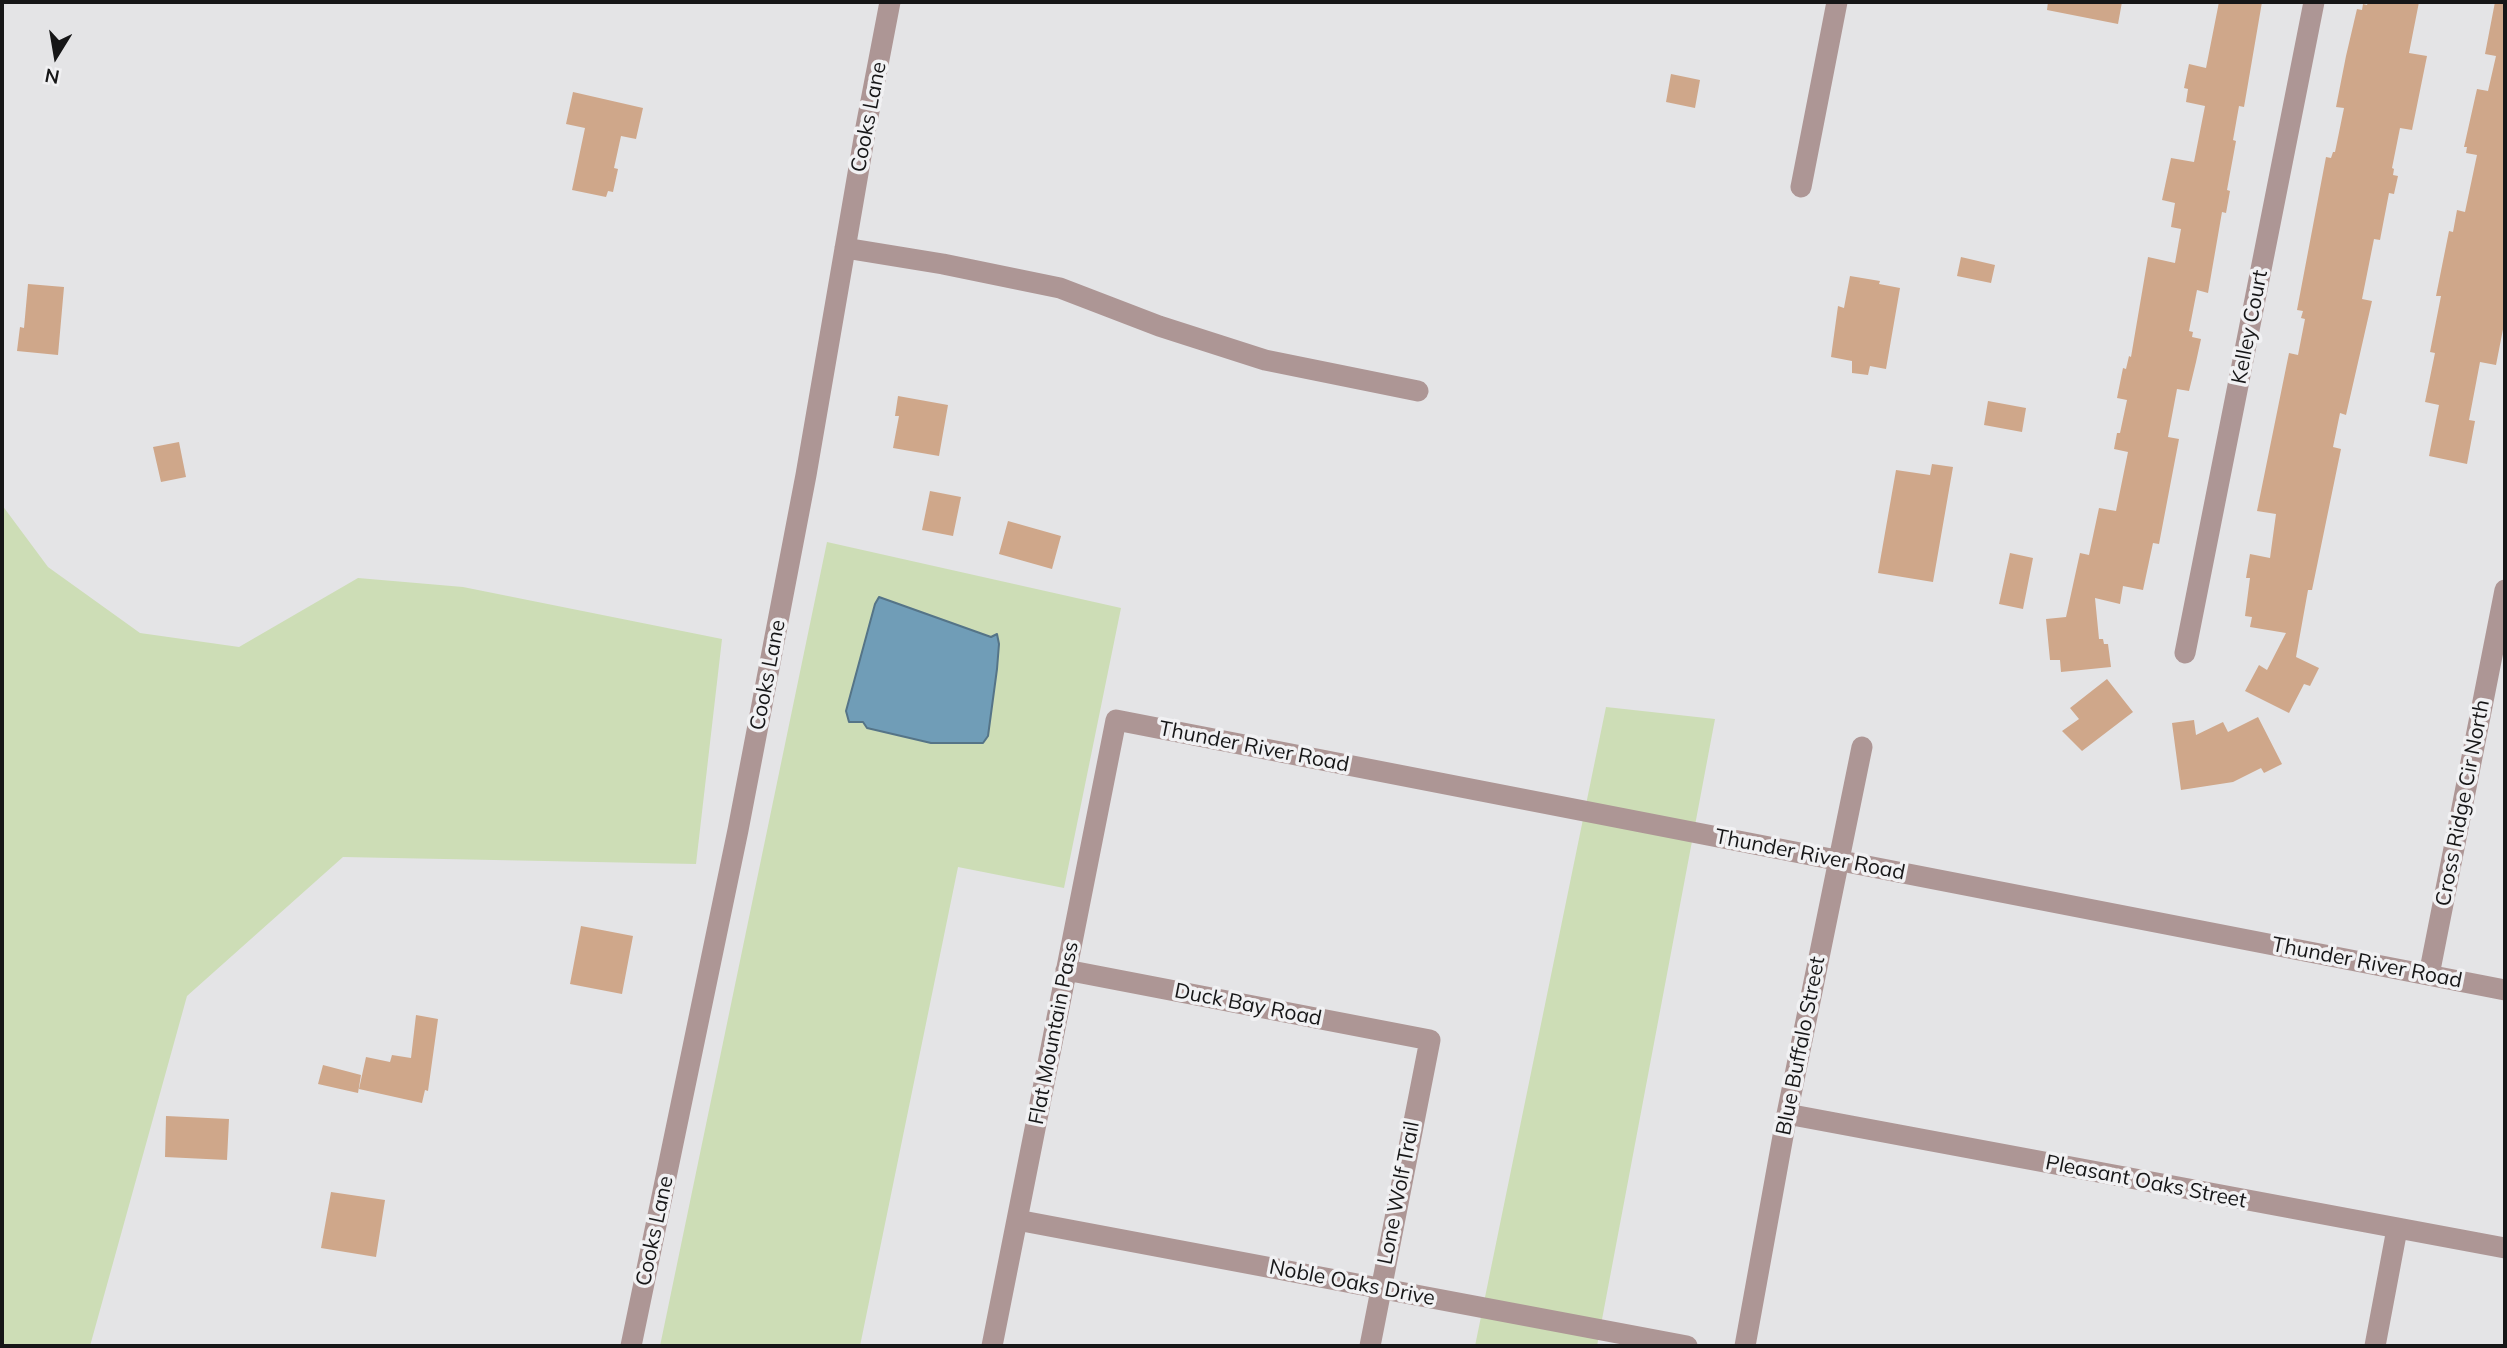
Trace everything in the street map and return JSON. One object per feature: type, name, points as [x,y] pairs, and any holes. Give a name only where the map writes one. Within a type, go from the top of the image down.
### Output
[{"type":"street","name":"Cooks Lane","points":[[631,1346],[738,830],[806,475],[890,2]]},
{"type":"street","points":[[1801,187],[1837,2]]},
{"type":"street","name":"Kelley Court","points":[[2185,653],[2314,2]]},
{"type":"street","points":[[845,248],[943,264],[1060,288],[1159,326],[1265,360],[1418,391]]},
{"type":"street","name":"Cross Ridge Cir North","points":[[2429,975],[2505,590]]},
{"type":"street","name":"Thunder River Road","points":[[1116,720],[2505,990]]},
{"type":"street","name":"Flat Mountain Pass","points":[[992,1346],[1116,720]]},
{"type":"street","name":"Blue Buffalo Street","points":[[1745,1346],[1787,1114],[1862,747]]},
{"type":"street","name":"Duck Bay Road","points":[[1066,970],[1430,1040]]},
{"type":"street","name":"Lone Wolf Trail","points":[[1370,1346],[1430,1040]]},
{"type":"street","name":"Pleasant Oaks Street","points":[[1787,1114],[2505,1248]]},
{"type":"street","name":"Noble Oaks Drive","points":[[1017,1220],[1687,1346]]},
{"type":"street","points":[[2375,1346],[2397,1229]]},
{"type":"green space","points":[[2,505],[48,567],[140,633],[239,647],[358,578],[463,587],[722,639],[696,864],[343,857],[187,996],[90,1346],[2,1346]]},
{"type":"green space","points":[[827,542],[1121,608],[1064,888],[958,867],[860,1346],[660,1346]]},
{"type":"green space","points":[[1606,707],[1715,719],[1597,1346],[1475,1346]]},
{"type":"water","points":[[879,597],[991,637],[997,634],[997,669],[988,736],[983,743],[931,743],[867,728],[863,722],[849,722],[846,711]]},
{"type":"building","points":[[2048,2],[2122,2],[2118,24],[2047,10]]},
{"type":"building","points":[[2219,2],[2262,2],[2244,107],[2239,106],[2233,140],[2236,141],[2227,190],[2230,191],[2226,213],[2222,212],[2208,293],[2197,290],[2189,331],[2193,332],[2192,337],[2201,339],[2196,362],[2189,391],[2177,389],[2168,437],[2179,439],[2159,544],[2153,543],[2143,590],[2123,586],[2120,604],[2095,598],[2099,639],[2108,644],[2111,667],[2061,672],[2060,660],[2050,660],[2046,619],[2066,617],[2080,553],[2089,555],[2099,508],[2116,511],[2128,452],[2114,449],[2127,400],[2117,398],[2123,368],[2126,369],[2129,356],[2131,357],[2148,257],[2175,263],[2181,229],[2171,227],[2175,203],[2162,200],[2171,158],[2194,162],[2205,106],[2186,102],[2188,89],[2184,88],[2189,64],[2206,68]]},
{"type":"building","points":[[2368,2],[2419,2],[2409,53],[2427,56],[2412,130],[2400,128],[2392,168],[2393,175],[2398,176],[2394,194],[2389,193],[2380,240],[2374,239],[2362,299],[2372,301],[2346,415],[2340,413],[2333,447],[2341,449],[2312,590],[2308,590],[2296,657],[2319,668],[2310,686],[2304,684],[2289,713],[2245,691],[2259,665],[2267,670],[2286,633],[2250,627],[2252,617],[2245,616],[2250,578],[2246,578],[2250,554],[2270,558],[2276,514],[2257,511],[2289,353],[2298,355],[2305,319],[2301,318],[2303,311],[2297,310],[2326,157],[2331,158],[2335,152],[2344,108],[2336,107],[2346,56],[2357,9],[2362,10],[2363,4],[2367,5]]},
{"type":"building","points":[[2495,2],[2505,2],[2505,319],[2496,365],[2480,362],[2469,420],[2475,421],[2467,464],[2429,456],[2439,405],[2425,402],[2435,353],[2430,352],[2441,296],[2436,296],[2449,231],[2453,232],[2457,210],[2465,212],[2477,155],[2466,153],[2467,147],[2464,147],[2477,89],[2488,91],[2496,56],[2485,54]]},
{"type":"building","points":[[1671,74],[1700,80],[1695,108],[1666,102]]},
{"type":"building","points":[[573,92],[643,108],[636,139],[621,136],[614,168],[618,169],[613,192],[608,191],[606,197],[572,190],[585,128],[566,124]]},
{"type":"building","points":[[1961,257],[1995,265],[1991,283],[1957,276]]},
{"type":"building","points":[[1850,276],[1880,281],[1879,284],[1900,288],[1886,369],[1870,366],[1868,375],[1852,373],[1852,361],[1831,357],[1838,306],[1844,308]]},
{"type":"building","points":[[28,284],[64,287],[58,355],[17,351],[20,327],[24,328]]},
{"type":"building","points":[[898,396],[948,405],[939,456],[893,448],[899,416],[895,416]]},
{"type":"building","points":[[1988,401],[2026,408],[2022,432],[1984,425]]},
{"type":"building","points":[[179,442],[186,477],[161,482],[153,447]]},
{"type":"building","points":[[1932,464],[1953,467],[1933,582],[1878,573],[1896,470],[1930,475]]},
{"type":"building","points":[[930,491],[961,497],[953,536],[922,530]]},
{"type":"building","points":[[1008,521],[1061,536],[1052,569],[999,554]]},
{"type":"building","points":[[2010,553],[2033,558],[2023,609],[1999,604]]},
{"type":"building","points":[[2107,679],[2133,712],[2082,751],[2062,731],[2079,719],[2070,708]]},
{"type":"building","points":[[2258,717],[2282,764],[2264,773],[2261,768],[2233,782],[2181,790],[2172,723],[2194,720],[2196,735],[2223,722],[2228,732]]},
{"type":"building","points":[[581,926],[633,936],[622,994],[570,984]]},
{"type":"building","points":[[416,1015],[438,1019],[428,1091],[425,1090],[422,1103],[359,1089],[366,1057],[390,1062],[392,1055],[411,1058]]},
{"type":"building","points":[[323,1065],[361,1075],[358,1093],[318,1084]]},
{"type":"building","points":[[166,1116],[229,1119],[227,1160],[165,1157]]},
{"type":"building","points":[[331,1192],[385,1200],[376,1257],[321,1248]]}]
